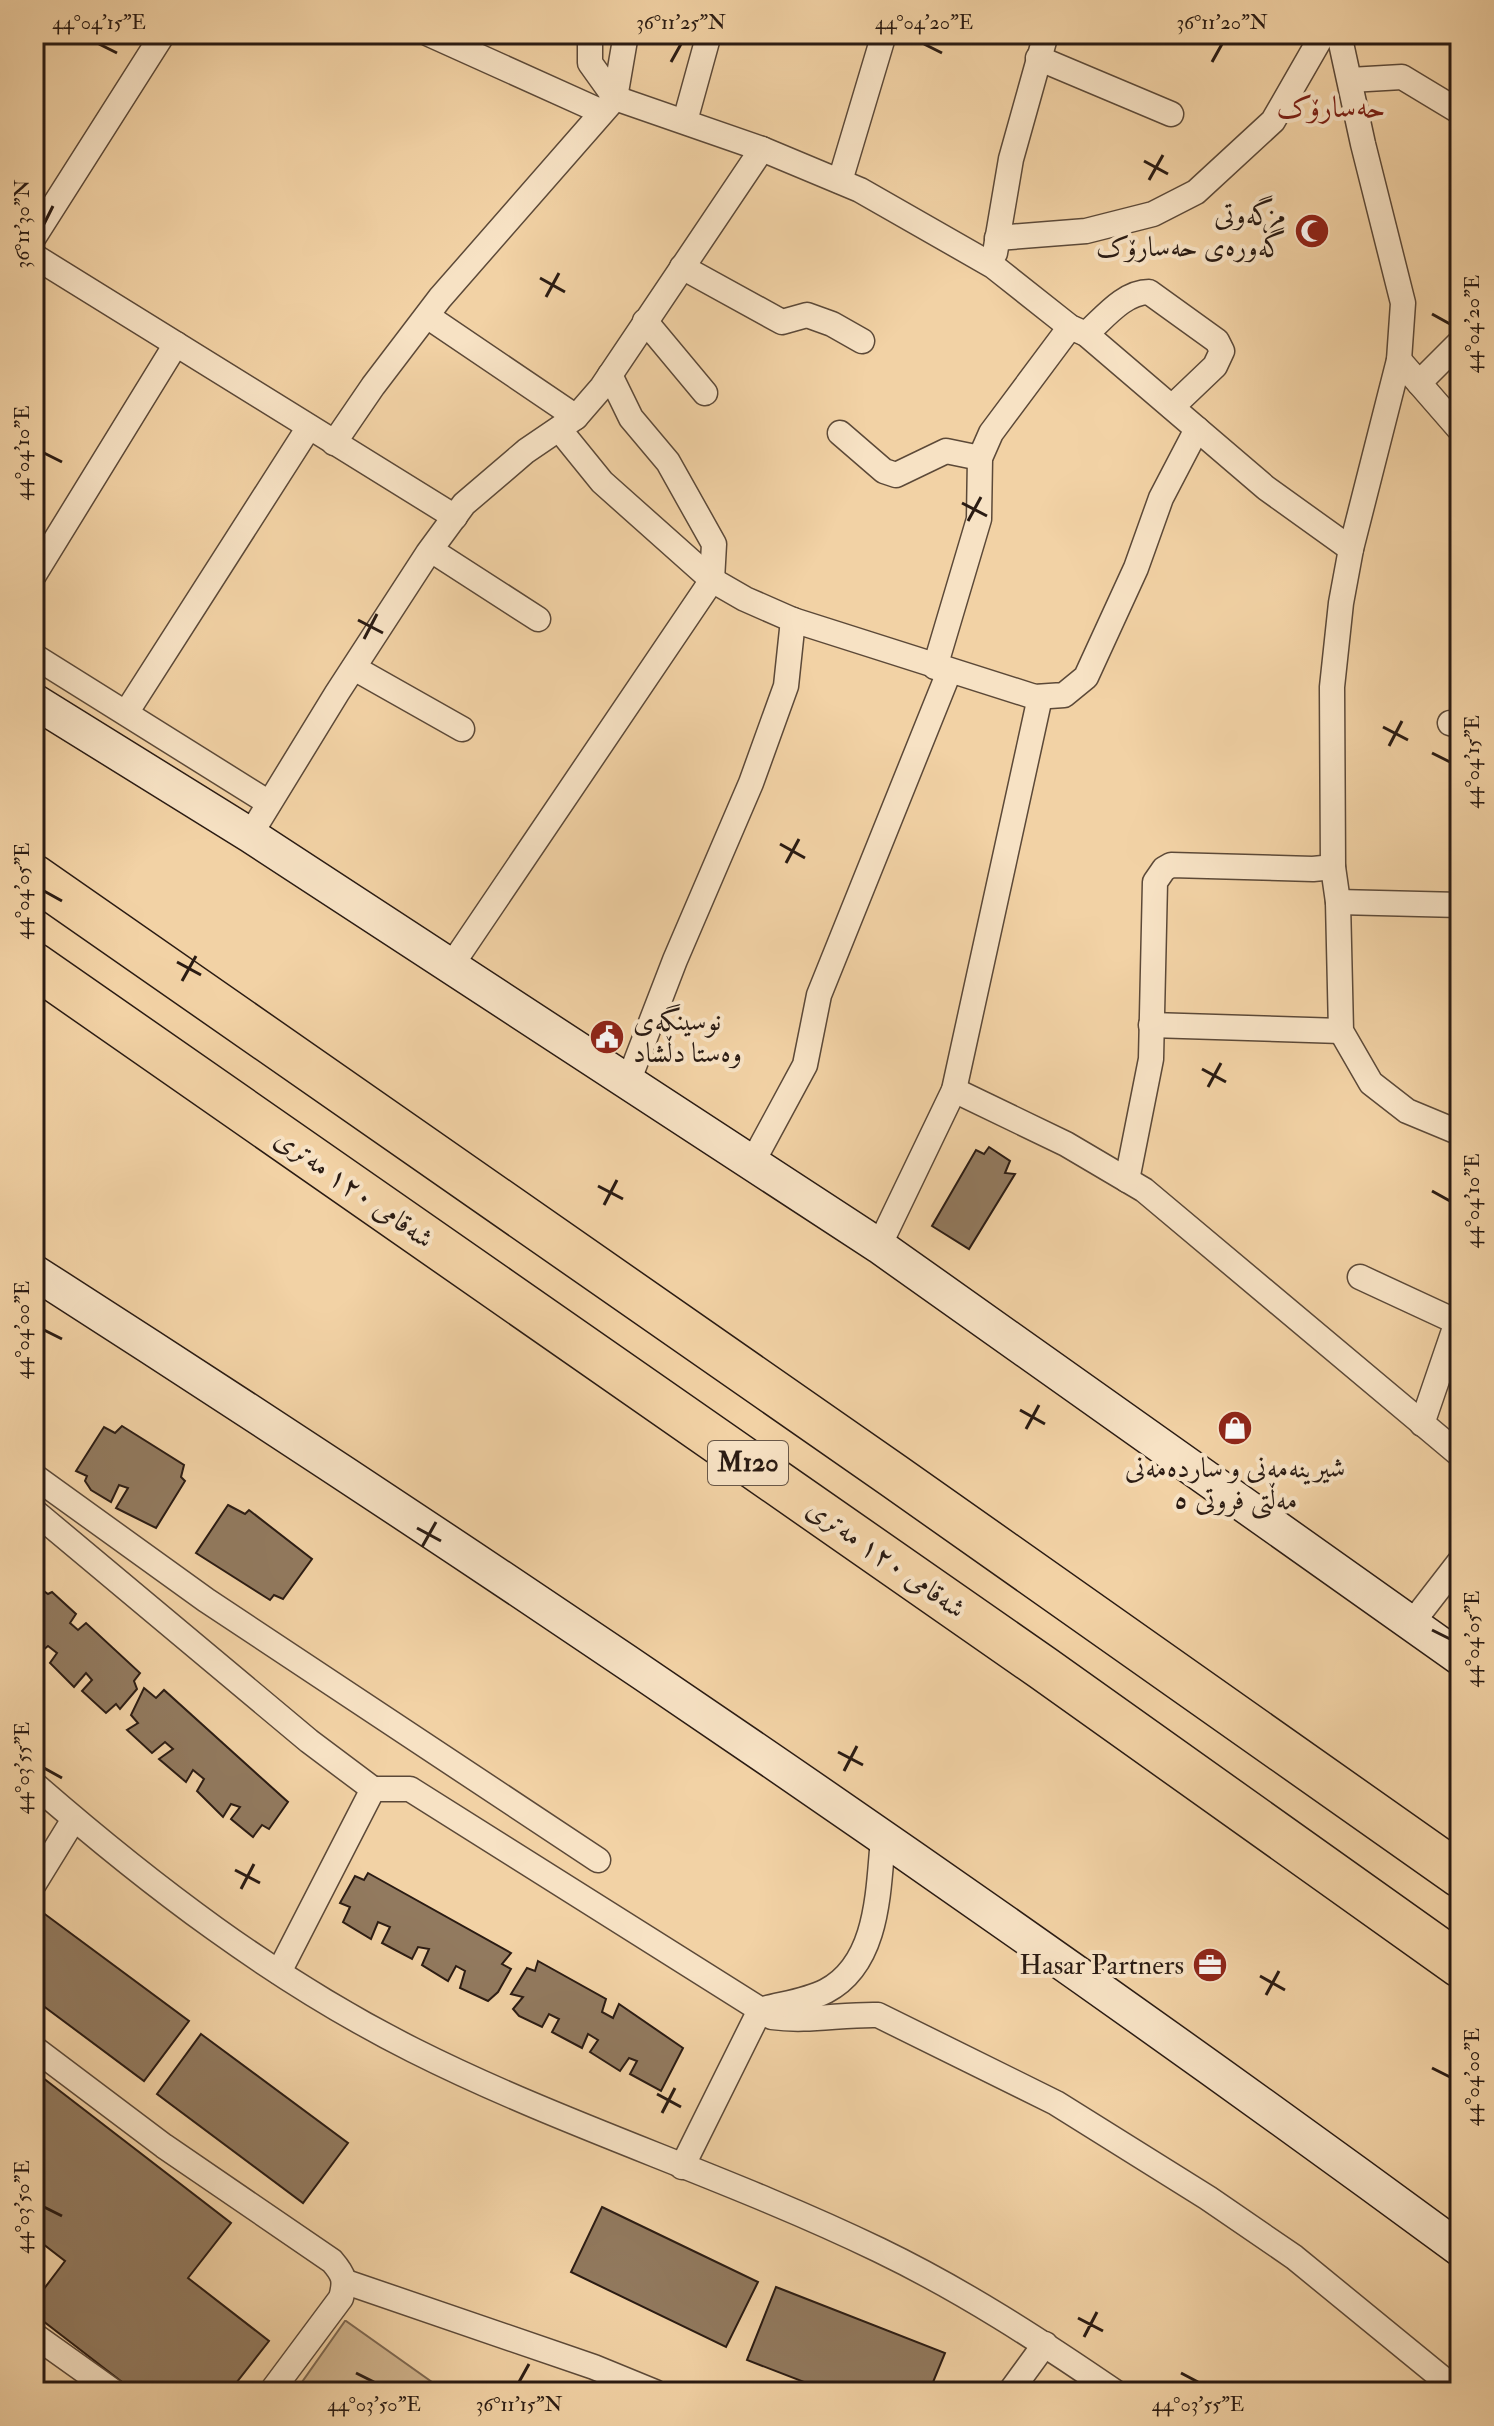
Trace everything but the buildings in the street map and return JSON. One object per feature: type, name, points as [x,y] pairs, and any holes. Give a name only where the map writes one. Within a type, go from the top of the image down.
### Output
[{"type":"highway","name":"M120","points":[[34,877],[1460,1875]]},
{"type":"highway","name":"شەقامی ١٢٠ مەتری","points":[[34,965],[1030,1659],[1460,1965]]},
{"type":"street","points":[[34,237],[163,34]]},
{"type":"street","points":[[429,34],[608,105],[685,121],[860,190],[993,266],[1078,330],[1266,488],[1351,549]]},
{"type":"street","points":[[590,34],[590,63],[608,105]]},
{"type":"street","points":[[334,443],[427,316],[608,105],[626,34]]},
{"type":"street","points":[[685,121],[709,34]]},
{"type":"street","points":[[840,181],[884,34]]},
{"type":"street","points":[[993,266],[1011,159],[1046,34]]},
{"type":"street","points":[[997,238],[1086,231],[1153,214],[1196,192],[1273,121],[1323,34]]},
{"type":"street","points":[[1339,34],[1403,303],[1399,360],[1351,549],[1341,603],[1332,687],[1333,867],[1338,902],[1341,1031],[1371,1083],[1407,1111],[1460,1133]]},
{"type":"street","points":[[1038,58],[1171,114]]},
{"type":"street","points":[[1350,80],[1402,77],[1460,112]]},
{"type":"street","points":[[250,835],[354,668],[464,504],[526,451],[567,423],[610,375],[762,149]]},
{"type":"street","points":[[34,256],[455,517]]},
{"type":"street","points":[[682,267],[782,322],[807,315],[832,324],[862,341]]},
{"type":"street","points":[[752,1163],[805,1065],[819,995],[942,669],[979,519],[980,458],[991,433],[1078,330],[1138,292],[1149,292],[1217,341],[1222,351],[1215,366],[1172,407]]},
{"type":"street","points":[[427,316],[567,423],[602,482],[712,580],[745,599],[793,620],[942,669],[1040,697],[1064,695],[1086,677],[1136,568],[1161,498],[1197,429]]},
{"type":"street","points":[[645,321],[705,393]]},
{"type":"street","points":[[1419,383],[1460,342]]},
{"type":"street","points":[[34,575],[176,344]]},
{"type":"street","points":[[1399,360],[1460,430]]},
{"type":"street","points":[[451,966],[712,580],[714,544],[668,462],[631,418],[610,375]]},
{"type":"street","points":[[126,713],[309,427]]},
{"type":"street","points":[[840,433],[884,471],[896,475],[946,451],[980,458]]},
{"type":"street","points":[[431,550],[538,619]]},
{"type":"street","points":[[628,1082],[675,960],[751,783],[786,686],[793,620]]},
{"type":"street","points":[[34,656],[269,803]]},
{"type":"street","points":[[354,668],[462,729]]},
{"type":"street","points":[[879,1246],[954,1090],[1040,697]]},
{"type":"street","points":[[34,701],[250,835],[879,1246],[1460,1658]]},
{"type":"street","points":[[1127,1180],[1151,1059],[1155,882],[1171,865],[1333,867]]},
{"type":"street","points":[[1338,902],[1460,905]]},
{"type":"street","points":[[1151,1025],[1341,1031]]},
{"type":"street","points":[[954,1090],[1066,1144],[1144,1190],[1460,1455]]},
{"type":"street","points":[[34,1272],[461,1550],[883,1839],[1132,2012],[1460,2249]]},
{"type":"street","points":[[1360,1277],[1458,1317],[1422,1424]]},
{"type":"street","points":[[34,1476],[206,1600],[598,1860]]},
{"type":"street","points":[[34,1511],[309,1741],[373,1789],[410,1789],[772,2017],[800,2020],[852,2014],[878,2015],[1056,2103],[1208,2198],[1294,2257],[1459,2392]]},
{"type":"street","points":[[1412,1623],[1460,1561]]},
{"type":"street","points":[[34,1784],[192,1913],[337,2008],[438,2062],[525,2103],[738,2188],[879,2250],[1045,2344],[1115,2392]]},
{"type":"street","points":[[279,1972],[373,1789]]},
{"type":"street","points":[[34,1884],[74,1819]]},
{"type":"street","points":[[682,2167],[760,2010],[823,1993],[842,1982],[862,1953],[876,1914],[883,1839]]},
{"type":"street","points":[[34,2048],[164,2146],[332,2261],[342,2273],[346,2282],[341,2298],[271,2392]]},
{"type":"street","points":[[346,2282],[594,2367],[655,2392]]},
{"type":"street","points":[[34,2335],[114,2392]]},
{"type":"street","points":[[1010,2392],[1045,2344]]},
{"type":"shaded area","points":[[346,2321],[446,2392],[295,2392]]},
{"type":"place","name":"مزگەوتی گەورەی حەسارۆک","points":[[1312,231]]},
{"type":"place","name":"نوسینگەی وەستا دڵشاد","points":[[607,1037]]},
{"type":"place","name":"شیرینەمەنی و ساردەمەنی مەڵتی فروتی ٥","points":[[1235,1428]]},
{"type":"place","name":"Hasar Partners","points":[[1210,1965]]},
{"type":"district","name":"حەسارۆک","points":[[1331,107]]}]
